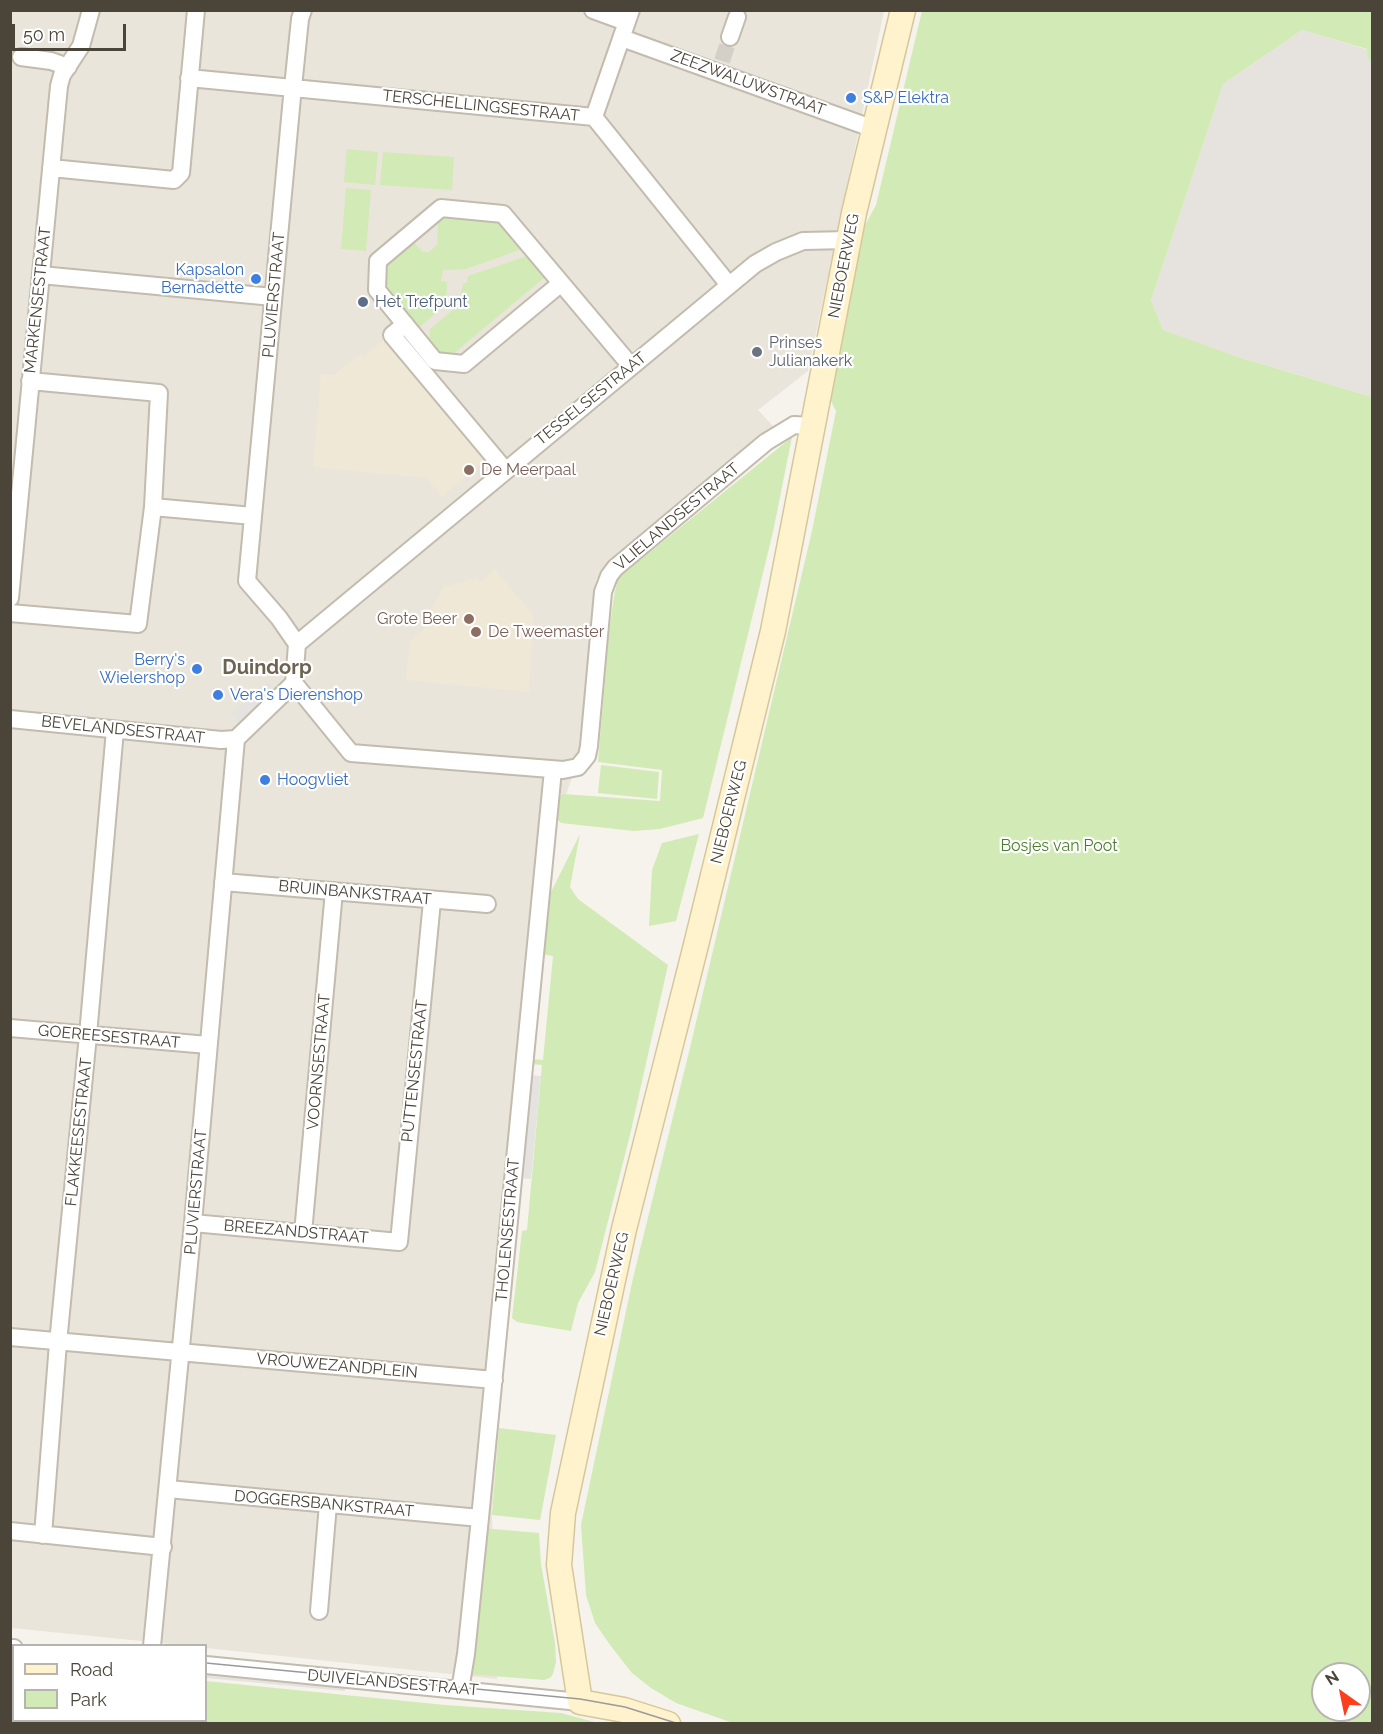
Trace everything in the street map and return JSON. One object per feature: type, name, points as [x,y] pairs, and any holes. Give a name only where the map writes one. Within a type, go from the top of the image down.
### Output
[{"type":"street","name":"MARKENSESTRAAT","points":[[10,598],[59,86],[62,75],[81,46],[91,10]]},
{"type":"street","points":[[51,168],[174,180],[181,173],[196,10]]},
{"type":"street","name":"PLUVIERSTRAAT","points":[[297,644],[279,618],[247,581],[293,88],[300,19],[303,10]]},
{"type":"street","name":"ZEEZWALUWSTRAAT","points":[[593,10],[720,67],[874,129]]},
{"type":"street","name":"NIEBOERWEG","points":[[580,1702],[559,1565],[563,1513],[624,1229],[773,631],[849,240],[903,10]]},
{"type":"street","points":[[730,37],[737,17]]},
{"type":"street","points":[[594,117],[627,24]]},
{"type":"street","points":[[21,57],[51,61],[68,67]]},
{"type":"street","name":"TERSCHELLINGSESTRAAT","points":[[189,78],[594,117],[729,285]]},
{"type":"street","points":[[560,284],[464,364],[435,361],[376,290],[378,261],[441,208],[503,214],[631,366]]},
{"type":"street","name":"TESSELSESTRAAT","points":[[297,644],[755,264],[803,241],[849,240]]},
{"type":"street","points":[[41,275],[273,297]]},
{"type":"street","points":[[405,324],[392,335],[505,470]]},
{"type":"street","points":[[10,613],[138,624],[153,507],[159,393],[30,381]]},
{"type":"street","name":"VLIELANDSESTRAAT","points":[[553,770],[571,770],[578,767],[587,756],[603,592],[615,568],[766,442],[794,425],[812,426]]},
{"type":"street","points":[[153,507],[254,516]]},
{"type":"street","points":[[236,739],[294,683],[297,644]]},
{"type":"street","points":[[294,683],[351,753],[553,770]]},
{"type":"street","name":"BEVELANDSESTRAAT","points":[[10,719],[221,740],[236,739]]},
{"type":"street","name":"FLAKKEESESTRAAT","points":[[43,1535],[58,1343],[115,729]]},
{"type":"street","name":"PLUVIERSTRAAT","points":[[152,1644],[236,739]]},
{"type":"street","name":"THOLENSESTRAAT","points":[[460,1690],[466,1654],[494,1380],[553,770]]},
{"type":"street","name":"BRUINBANKSTRAAT","points":[[223,882],[487,904]]},
{"type":"street","name":"VOORNSESTRAAT","points":[[303,1233],[334,891]]},
{"type":"street","name":"PUTTENSESTRAAT","points":[[399,1242],[432,901]]},
{"type":"street","name":"GOEREESESTRAAT","points":[[10,1028],[208,1045]]},
{"type":"street","name":"BREEZANDSTRAAT","points":[[193,1223],[399,1242]]},
{"type":"street","name":"VROUWEZANDPLEIN","points":[[10,1337],[494,1380]]},
{"type":"street","name":"DOGGERSBANKSTRAAT","points":[[168,1489],[480,1518]]},
{"type":"street","points":[[319,1611],[328,1504]]},
{"type":"street","points":[[10,1531],[163,1547]]},
{"type":"street","name":"NIEBOERWEG","points":[[568,1612],[580,1637],[594,1681],[606,1707]]},
{"type":"street","name":"DUIVELANDSESTRAAT","points":[[207,1665],[580,1702]]},
{"type":"street","points":[[580,1702],[668,1724]]},
{"type":"shaded area","points":[[11,11],[884,11],[808,371],[758,410],[774,427],[596,579],[583,745],[553,833],[513,1246],[492,1515],[497,1679],[207,1648],[207,1644],[171,1644],[11,1628]]},
{"type":"shaded area","points":[[1302,30],[1372,51],[1372,397],[1212,349],[1163,330],[1151,300],[1223,84]]},
{"type":"shaded area","points":[[386,338],[489,457],[442,497],[426,478],[313,467],[321,374],[334,375],[361,354],[364,357]]},
{"type":"shaded area","name":"De Tweemaster","points":[[495,569],[533,615],[529,692],[406,680],[410,641],[429,624],[426,619],[444,587],[477,578],[480,582]]},
{"type":"shaded area","points":[[269,682],[276,692],[239,723],[231,713]]},
{"type":"shaded area","points":[[529,1075],[541,1076],[531,1179],[520,1178]]},
{"type":"shaded area","points":[[207,1674],[345,1688],[345,1691],[207,1678]]},
{"type":"green space","name":"Bosjes van Poot","points":[[1366,10],[1372,13],[1372,63],[1367,49],[1302,30],[1223,84],[1151,300],[1163,330],[1235,356],[1372,397],[1372,1723],[733,1723],[676,1703],[651,1688],[632,1673],[595,1623],[586,1595],[581,1525],[633,1278],[812,531],[836,411],[829,397],[864,227],[876,205],[922,11]]},
{"type":"green space","points":[[347,149],[378,152],[375,185],[344,182]]},
{"type":"green space","points":[[383,152],[454,157],[452,190],[380,185]]},
{"type":"green space","points":[[346,188],[371,190],[366,251],[341,249]]},
{"type":"green space","points":[[449,214],[499,218],[525,248],[466,269],[443,270],[441,281],[447,282],[446,304],[416,330],[403,316],[407,311],[390,293],[382,280],[382,266],[413,242],[423,252],[429,252],[437,245],[438,222]]},
{"type":"green space","points":[[527,256],[545,277],[453,354],[436,351],[429,342],[430,329],[459,305],[463,283],[467,283],[468,276]]},
{"type":"green space","points":[[792,437],[773,532],[703,818],[660,829],[634,831],[561,823],[556,818],[560,797],[563,794],[660,801],[662,770],[598,762],[609,633],[618,578]]},
{"type":"green space","points":[[601,765],[659,772],[657,799],[598,793]]},
{"type":"green space","points":[[580,834],[570,887],[578,899],[668,965],[630,1135],[595,1272],[578,1303],[571,1331],[517,1322],[512,1318],[522,1231],[527,1230],[542,1065],[530,1064],[531,1059],[543,1060],[553,956],[541,954],[548,898]]},
{"type":"green space","points":[[699,834],[676,921],[649,926],[652,870],[662,843]]},
{"type":"green space","points":[[499,1428],[556,1435],[540,1520],[492,1515]]},
{"type":"green space","points":[[482,1528],[539,1533],[541,1564],[555,1643],[556,1662],[550,1678],[544,1680],[467,1674]]},
{"type":"green space","points":[[207,1681],[445,1705],[561,1713],[598,1723],[62,1723],[207,1722]]},
{"type":"tunnel","points":[[722,61],[730,37]]},
{"type":"tram line","points":[[207,1663],[580,1699],[625,1707],[679,1724]]},
{"type":"place","name":"S&P Elektra","points":[[851,98]]},
{"type":"place","name":"Kapsalon Bernadette","points":[[256,279]]},
{"type":"place","name":"Het Trefpunt","points":[[363,302]]},
{"type":"place","name":"Prinses Julianakerk","points":[[757,352]]},
{"type":"place","name":"De Meerpaal","points":[[469,470]]},
{"type":"place","name":"Grote Beer","points":[[469,619]]},
{"type":"place","name":"De Tweemaster","points":[[476,632]]},
{"type":"place","name":"Berry's Wielershop","points":[[197,669]]},
{"type":"place","name":"Vera's Dierenshop","points":[[218,695]]},
{"type":"place","name":"Hoogvliet","points":[[265,780]]},
{"type":"district","name":"Duindorp","points":[[267,668]]}]
